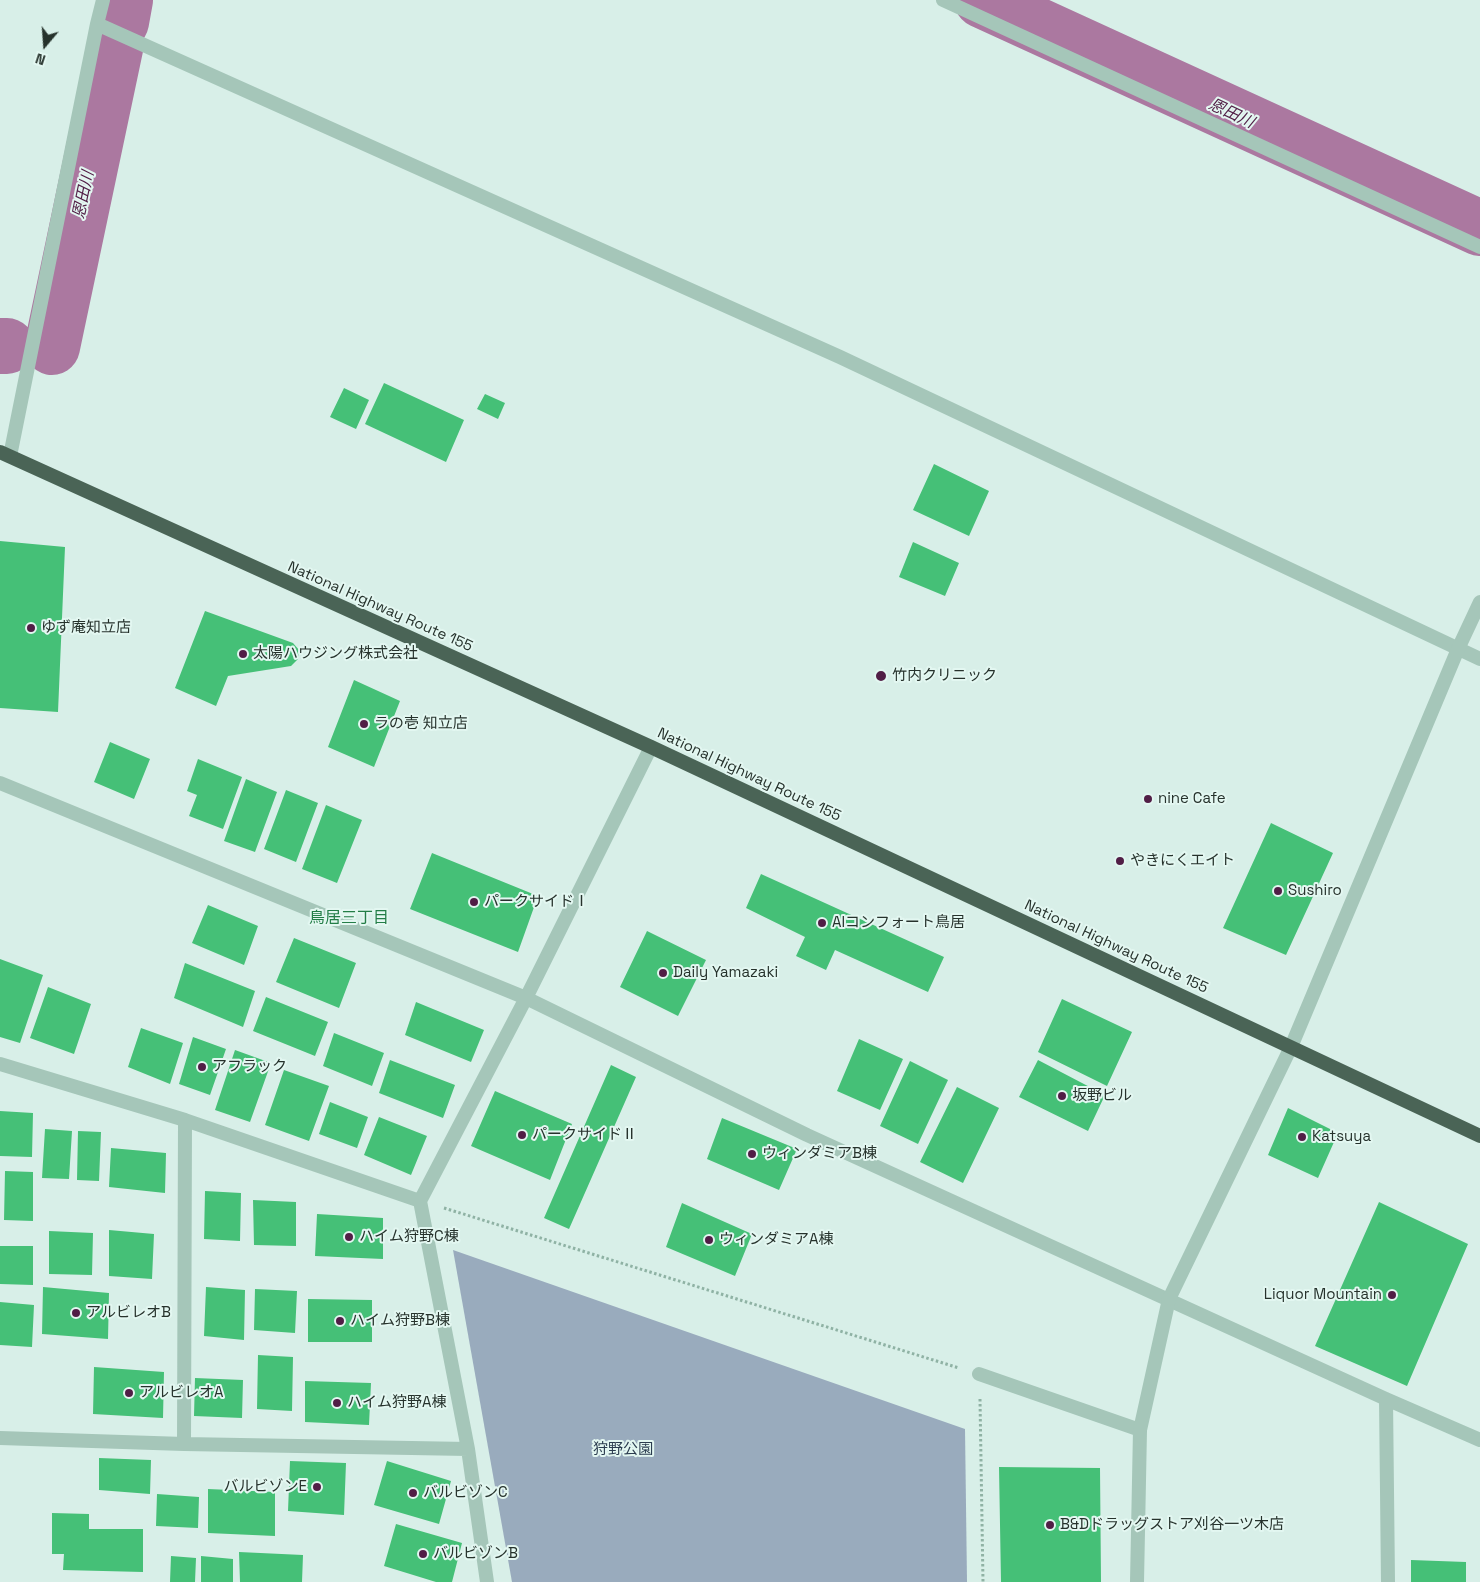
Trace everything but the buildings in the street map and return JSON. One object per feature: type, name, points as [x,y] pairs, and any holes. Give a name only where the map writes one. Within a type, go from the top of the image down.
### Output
[{"type":"highway","name":"National Highway Route 155","points":[[5,454],[651,747],[1480,1136]]},
{"type":"street","points":[[5,454],[103,0]]},
{"type":"street","points":[[943,0],[1480,247]]},
{"type":"street","points":[[97,24],[840,357],[1480,659]]},
{"type":"street","points":[[1137,1582],[1140,1430],[1170,1300],[1291,1047],[1458,649],[1480,602]]},
{"type":"street","points":[[487,1582],[468,1449],[420,1200],[526,998],[651,747]]},
{"type":"street","points":[[0,783],[526,998],[807,1136],[1480,1440]]},
{"type":"street","points":[[0,1064],[185,1120],[420,1200]]},
{"type":"street","points":[[184,1444],[185,1120]]},
{"type":"street","points":[[979,1374],[1140,1430]]},
{"type":"street","points":[[1386,1399],[1388,1582]]},
{"type":"street","points":[[0,1438],[184,1444],[468,1449]]},
{"type":"path","points":[[420,1200],[979,1374],[984,1582]]},
{"type":"green space","name":"狩野公園","points":[[453,1250],[965,1429],[967,1582],[512,1582]]},
{"type":"waterway","name":"恩田川","points":[[121,22],[125,0]]},
{"type":"waterway","name":"恩田川","points":[[982,0],[1480,228]]},
{"type":"waterway","name":"恩田川","points":[[52,347],[116,44]]},
{"type":"waterway","name":"恩田川","points":[[0,346],[7,346]]},
{"type":"place","name":"ゆず庵知立店","points":[[31,628]]},
{"type":"place","name":"太陽ハウジング株式会社","points":[[243,654]]},
{"type":"place","name":"竹内クリニック","points":[[881,676]]},
{"type":"place","name":"ラの壱 知立店","points":[[364,724]]},
{"type":"place","name":"nine Cafe","points":[[1148,799]]},
{"type":"place","name":"やきにくエイト","points":[[1120,861]]},
{"type":"place","name":"Sushiro","points":[[1278,891]]},
{"type":"place","name":"パークサイドⅠ","points":[[474,902]]},
{"type":"place","name":"AIコンフォート鳥居","points":[[822,923]]},
{"type":"place","name":"Daily Yamazaki","points":[[663,973]]},
{"type":"place","name":"アフラック","points":[[202,1067]]},
{"type":"place","name":"坂野ビル","points":[[1062,1096]]},
{"type":"place","name":"パークサイドⅡ","points":[[522,1135]]},
{"type":"place","name":"Katsuya","points":[[1302,1137]]},
{"type":"place","name":"ウィンダミアB棟","points":[[752,1154]]},
{"type":"place","name":"ハイム狩野C棟","points":[[349,1237]]},
{"type":"place","name":"ウィンダミアA棟","points":[[709,1240]]},
{"type":"place","name":"Liquor Mountain","points":[[1392,1295]]},
{"type":"place","name":"アルビレオB","points":[[76,1313]]},
{"type":"place","name":"ハイム狩野B棟","points":[[340,1321]]},
{"type":"place","name":"アルビレオA","points":[[129,1393]]},
{"type":"place","name":"ハイム狩野A棟","points":[[337,1403]]},
{"type":"place","name":"バルビゾンE","points":[[317,1487]]},
{"type":"place","name":"バルビゾンC","points":[[413,1493]]},
{"type":"place","name":"B&Dドラッグストア刈谷一ツ木店","points":[[1050,1525]]},
{"type":"place","name":"バルビゾンB","points":[[423,1554]]},
{"type":"district","name":"鳥居三丁目","points":[[349,919]]}]
